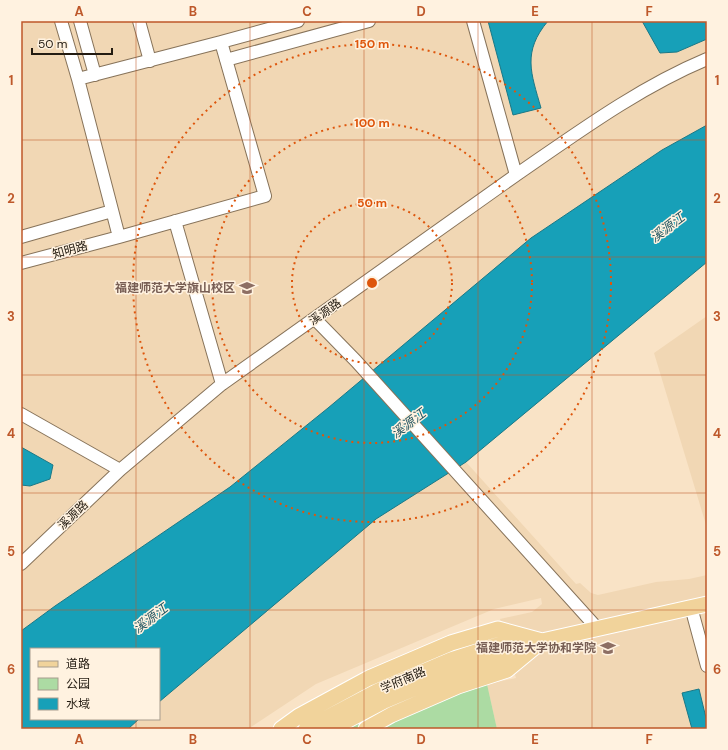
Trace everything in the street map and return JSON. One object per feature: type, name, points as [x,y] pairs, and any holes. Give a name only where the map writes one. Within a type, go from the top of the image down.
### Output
[{"type":"main road","points":[[366,729],[391,715],[458,686],[507,670],[542,641],[707,604]]},
{"type":"main road","points":[[281,729],[299,716],[369,678],[451,643],[498,629],[542,641]]},
{"type":"main road","name":"学府南路","points":[[306,729],[378,690],[451,660],[506,649],[384,701],[331,729]]},
{"type":"street","points":[[62,21],[119,237]]},
{"type":"street","points":[[80,21],[95,75]]},
{"type":"street","points":[[139,21],[150,61]]},
{"type":"street","points":[[78,79],[298,21]]},
{"type":"street","points":[[221,42],[226,60],[344,24],[369,21]]},
{"type":"street","points":[[473,21],[516,175]]},
{"type":"street","name":"溪源路","points":[[22,561],[120,470],[222,384],[516,175],[609,112],[669,78],[707,59]]},
{"type":"street","name":"知明路","points":[[21,263],[264,196],[226,60]]},
{"type":"street","points":[[21,237],[112,212]]},
{"type":"street","points":[[175,221],[222,384]]},
{"type":"street","points":[[315,318],[356,361],[597,628]]},
{"type":"street","points":[[21,414],[120,470]]},
{"type":"street","points":[[692,607],[707,666]]},
{"type":"shaded area","name":"福建师范大学旗山校区","points":[[21,21],[707,21],[707,125],[662,150],[532,238],[328,408],[230,487],[55,606],[21,631]]},
{"type":"shaded area","points":[[707,316],[707,528],[654,353]]},
{"type":"shaded area","points":[[466,462],[576,584],[580,583],[591,593],[598,595],[656,582],[689,579],[707,575],[707,729],[497,729],[487,684],[516,678],[500,619],[532,612],[542,604],[541,598],[494,609],[316,684],[248,729],[128,729],[138,720],[160,720],[160,701],[376,518]]},
{"type":"green space","points":[[487,684],[497,729],[341,729],[416,694]]},
{"type":"water","points":[[488,21],[548,21],[540,32],[535,43],[531,63],[534,84],[541,108],[513,115]]},
{"type":"water","points":[[642,21],[707,21],[707,39],[677,52],[660,53]]},
{"type":"water","name":"溪源江","points":[[707,125],[707,262],[466,462],[376,519],[160,701],[160,648],[30,648],[30,720],[138,720],[128,729],[21,729],[21,631],[55,606],[230,487],[328,408],[531,238],[662,150]]},
{"type":"water","points":[[21,447],[53,465],[50,479],[30,486],[21,485]]},
{"type":"water","points":[[699,689],[707,722],[707,729],[692,729],[682,693]]},
{"type":"place","name":"福建师范大学旗山校区","points":[[247,288]]},
{"type":"place","name":"福建师范大学协和学院","points":[[608,648]]}]
